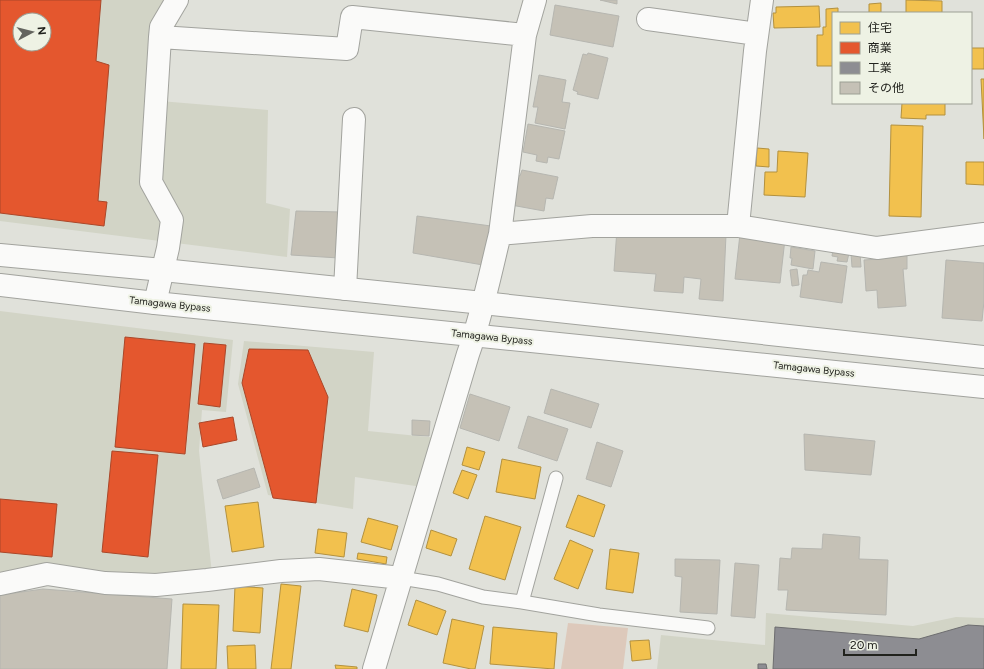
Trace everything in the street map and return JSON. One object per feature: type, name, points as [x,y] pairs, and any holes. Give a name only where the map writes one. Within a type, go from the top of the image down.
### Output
[{"type":"main road","points":[[154,303],[168,248],[172,220],[151,182],[160,37],[161,27],[177,0]]},
{"type":"main road","points":[[374,669],[474,336],[500,234],[525,35],[534,0]]},
{"type":"main road","points":[[738,226],[757,34],[762,0]]},
{"type":"main road","points":[[160,37],[347,49],[352,17],[525,35]]},
{"type":"main road","points":[[648,19],[757,34]]},
{"type":"main road","points":[[345,289],[354,119]]},
{"type":"main road","points":[[500,234],[592,226],[738,226],[877,248],[984,234]]},
{"type":"main road","points":[[0,255],[483,303],[984,357]]},
{"type":"main road","name":"Tamagawa Bypass","points":[[0,285],[154,303],[984,387]]},
{"type":"main road","points":[[887,377],[889,347]]},
{"type":"main road","points":[[0,584],[47,574],[105,583],[156,585],[281,571],[319,569],[401,578]]},
{"type":"lane","points":[[522,602],[556,478]]},
{"type":"lane","points":[[401,578],[438,584],[483,597],[599,615],[708,628]]},
{"type":"shaded area","points":[[0,0],[169,0],[160,101],[268,110],[266,203],[290,209],[287,257],[0,221]]},
{"type":"shaded area","points":[[0,311],[233,340],[226,412],[202,410],[199,451],[212,574],[0,579]]},
{"type":"shaded area","points":[[244,341],[374,352],[368,431],[438,438],[422,487],[355,477],[353,509],[268,495],[238,384]]},
{"type":"shaded area","points":[[766,613],[913,626],[956,617],[984,618],[984,669],[657,669],[661,635],[765,645]]},
{"type":"shaded area","points":[[568,623],[628,628],[623,669],[561,669]]},
{"type":"building: 住宅","points":[[906,0],[942,1],[942,12],[906,12]]},
{"type":"building: 住宅","points":[[881,3],[881,12],[869,12],[869,4]]},
{"type":"building: 住宅","points":[[819,6],[820,27],[774,28],[773,13],[776,13],[776,7]]},
{"type":"building: 住宅","points":[[838,8],[838,12],[832,12],[832,66],[817,66],[817,35],[823,35],[823,27],[826,27],[826,9]]},
{"type":"building: 住宅","points":[[972,48],[984,48],[984,69],[972,69]]},
{"type":"building: 住宅","points":[[981,79],[984,79],[984,139]]},
{"type":"building: 住宅","points":[[902,104],[945,104],[945,115],[926,115],[926,119],[901,118]]},
{"type":"building: 住宅","points":[[891,125],[923,126],[921,217],[889,216]]},
{"type":"building: 住宅","points":[[757,148],[769,149],[769,167],[756,166]]},
{"type":"building: 住宅","points":[[778,151],[808,153],[805,197],[764,195],[765,172],[777,172]]},
{"type":"building: 住宅","points":[[966,162],[984,162],[984,185],[966,184]]},
{"type":"building: 住宅","points":[[467,447],[485,452],[479,470],[462,465]]},
{"type":"building: 住宅","points":[[502,459],[541,467],[535,499],[496,492]]},
{"type":"building: 住宅","points":[[462,470],[477,475],[468,499],[453,493]]},
{"type":"building: 住宅","points":[[578,495],[605,505],[594,537],[566,527]]},
{"type":"building: 住宅","points":[[258,502],[264,547],[232,552],[225,506]]},
{"type":"building: 住宅","points":[[485,516],[521,527],[505,580],[469,569]]},
{"type":"building: 住宅","points":[[368,518],[398,526],[391,550],[361,542]]},
{"type":"building: 住宅","points":[[318,529],[347,533],[344,557],[315,553]]},
{"type":"building: 住宅","points":[[431,530],[457,539],[451,556],[426,548]]},
{"type":"building: 住宅","points":[[570,540],[593,550],[578,589],[554,579]]},
{"type":"building: 住宅","points":[[610,549],[639,553],[633,593],[606,589]]},
{"type":"building: 住宅","points":[[358,553],[387,557],[386,564],[357,559]]},
{"type":"building: 住宅","points":[[281,584],[301,586],[291,669],[271,669]]},
{"type":"building: 住宅","points":[[235,586],[263,588],[260,633],[233,631]]},
{"type":"building: 住宅","points":[[352,589],[377,595],[368,632],[344,626]]},
{"type":"building: 住宅","points":[[416,600],[446,611],[437,635],[408,625]]},
{"type":"building: 住宅","points":[[183,604],[219,605],[216,669],[181,669]]},
{"type":"building: 住宅","points":[[452,619],[484,626],[475,669],[443,663]]},
{"type":"building: 住宅","points":[[493,627],[557,633],[554,669],[490,664]]},
{"type":"building: 住宅","points":[[649,640],[651,659],[632,661],[630,641]]},
{"type":"building: 住宅","points":[[255,645],[256,669],[228,669],[227,646]]},
{"type":"building: 住宅","points":[[335,665],[357,667],[357,669],[336,669]]},
{"type":"building: 商業","points":[[0,0],[101,0],[96,61],[109,65],[98,201],[107,202],[104,226],[0,213]]},
{"type":"building: 商業","points":[[125,337],[195,344],[185,454],[115,447]]},
{"type":"building: 商業","points":[[204,343],[226,345],[220,407],[198,404]]},
{"type":"building: 商業","points":[[249,349],[308,350],[328,397],[316,503],[273,498],[242,383]]},
{"type":"building: 商業","points":[[233,417],[237,440],[203,447],[199,423]]},
{"type":"building: 商業","points":[[112,451],[158,455],[148,557],[102,552]]},
{"type":"building: 商業","points":[[0,499],[57,504],[52,557],[0,552]]},
{"type":"building: 工業","points":[[968,625],[984,626],[984,669],[773,669],[775,627],[919,639]]},
{"type":"building: 工業","points":[[758,664],[766,664],[767,669],[758,669]]},
{"type":"building: その他","points":[[600,0],[617,0],[617,4]]},
{"type":"building: その他","points":[[555,5],[619,16],[613,47],[550,35]]},
{"type":"building: その他","points":[[588,53],[608,58],[598,99],[577,94],[578,92],[573,90],[583,54],[587,55]]},
{"type":"building: その他","points":[[539,75],[566,80],[562,102],[570,103],[565,129],[535,123],[538,107],[533,107]]},
{"type":"building: その他","points":[[528,124],[565,131],[559,159],[548,157],[547,163],[536,161],[537,155],[523,152]]},
{"type":"building: その他","points":[[522,170],[558,177],[553,199],[546,198],[544,211],[511,205],[517,175],[520,176]]},
{"type":"building: その他","points":[[296,211],[341,212],[339,258],[291,255]]},
{"type":"building: その他","points":[[417,216],[491,226],[483,265],[413,253]]},
{"type":"building: その他","points":[[617,229],[726,235],[723,301],[699,299],[701,279],[684,277],[683,293],[654,291],[656,274],[614,271]]},
{"type":"building: その他","points":[[740,234],[785,239],[780,283],[735,279]]},
{"type":"building: その他","points":[[791,247],[815,251],[813,269],[791,265]]},
{"type":"building: その他","points":[[833,250],[849,253],[847,262],[837,261],[838,257],[832,256]]},
{"type":"building: その他","points":[[907,252],[907,269],[903,269],[906,306],[878,308],[877,290],[866,291],[864,260],[878,259],[877,254]]},
{"type":"building: その他","points":[[860,253],[861,267],[852,267],[851,254]]},
{"type":"building: その他","points":[[946,260],[984,263],[984,301],[982,321],[942,318]]},
{"type":"building: その他","points":[[821,262],[847,266],[842,303],[800,297],[803,275],[807,275],[808,270],[819,272]]},
{"type":"building: その他","points":[[797,269],[799,285],[792,286],[790,270]]},
{"type":"building: その他","points":[[551,389],[599,404],[591,428],[544,413]]},
{"type":"building: その他","points":[[470,394],[510,407],[499,441],[460,428]]},
{"type":"building: その他","points":[[528,416],[568,429],[557,461],[518,448]]},
{"type":"building: その他","points":[[412,420],[430,421],[429,436],[412,435]]},
{"type":"building: その他","points":[[804,434],[875,441],[871,475],[805,470]]},
{"type":"building: その他","points":[[597,442],[623,451],[611,487],[586,479]]},
{"type":"building: その他","points":[[254,468],[260,487],[223,499],[217,480]]},
{"type":"building: その他","points":[[823,534],[860,537],[859,559],[888,560],[886,615],[786,610],[788,590],[778,590],[780,558],[791,559],[792,548],[822,549]]},
{"type":"building: その他","points":[[675,559],[720,560],[717,614],[680,612],[682,577],[675,576]]},
{"type":"building: その他","points":[[735,563],[759,565],[755,618],[731,616]]},
{"type":"building: その他","points":[[43,589],[172,599],[167,669],[0,669],[0,595]]}]
